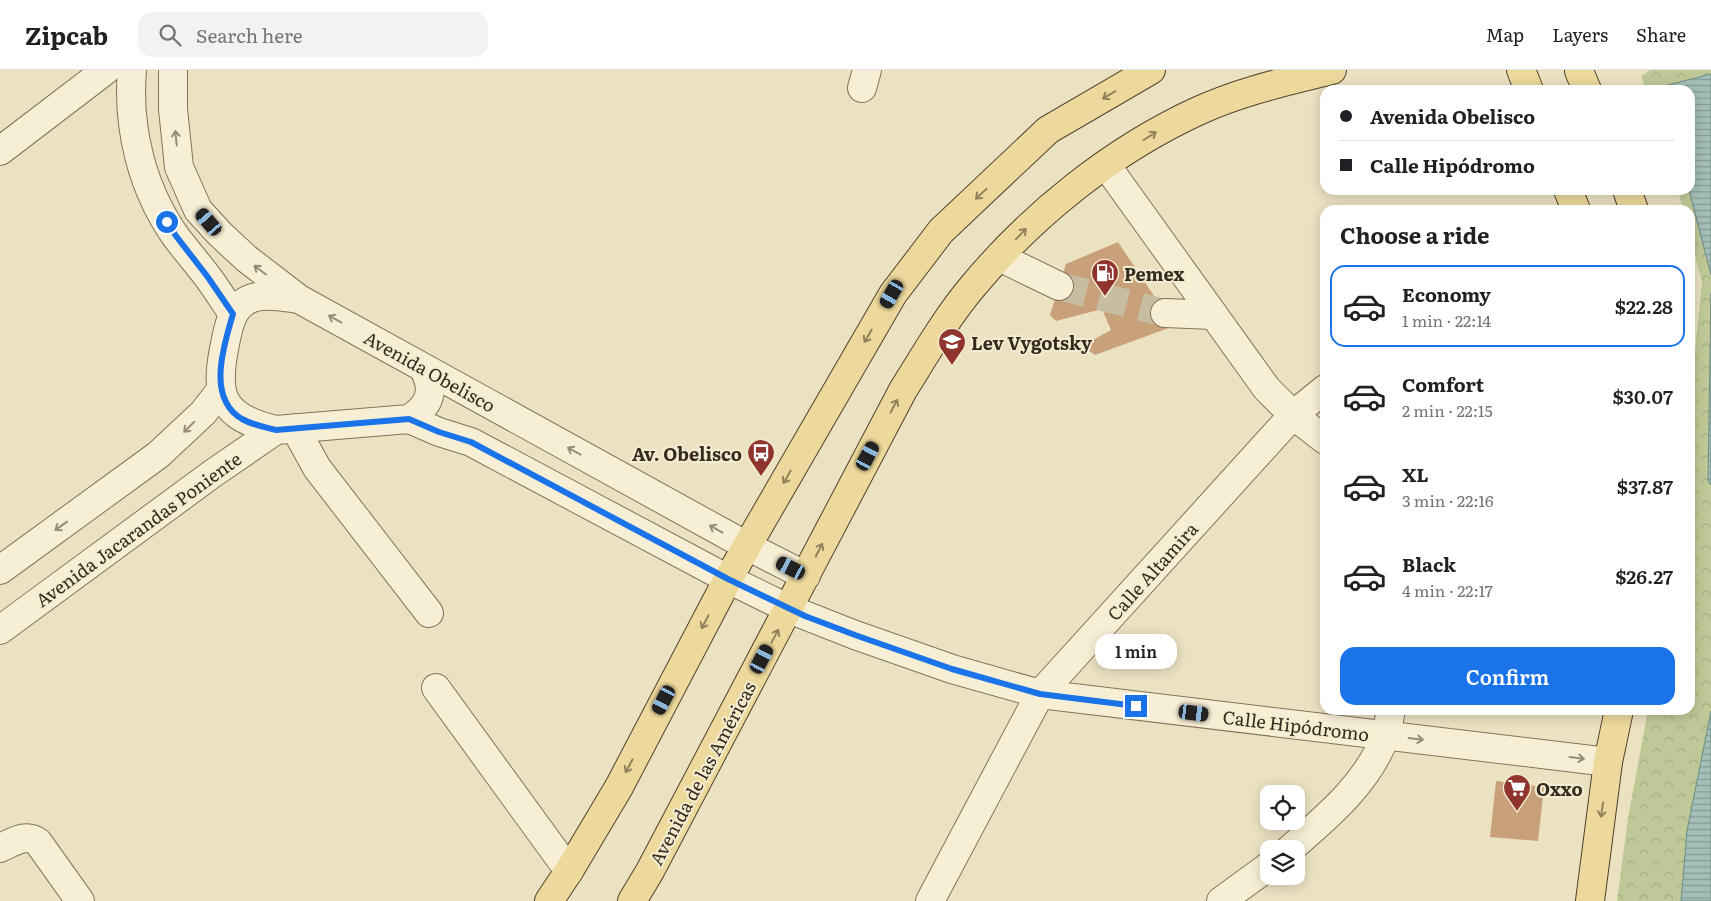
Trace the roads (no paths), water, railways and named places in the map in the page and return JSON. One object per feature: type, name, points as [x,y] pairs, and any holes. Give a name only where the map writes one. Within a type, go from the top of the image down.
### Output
[{"type":"main road","points":[[549,901],[570,871],[619,786],[728,579],[892,294],[941,231],[1048,130],[1150,70]]},
{"type":"main road","name":"Avenida de las Américas","points":[[632,901],[650,871],[789,609],[903,390],[948,320],[973,287],[1027,228],[1054,204],[1106,165],[1158,131],[1200,110],[1244,94],[1332,70]]},
{"type":"main road","points":[[1521,70],[1527,85]]},
{"type":"main road","points":[[1607,715],[1608,762]]},
{"type":"main road","points":[[1590,901],[1608,762],[1618,715]]},
{"type":"street","points":[[0,151],[106,70]]},
{"type":"street","points":[[132,70],[130,90],[133,127],[142,169],[158,207],[176,236],[233,314]]},
{"type":"street","name":"Avenida Obelisco","points":[[173,70],[172,109],[179,167],[198,210],[247,259],[299,299],[747,546],[806,576]]},
{"type":"street","points":[[1106,165],[1267,389],[1293,415],[1320,436]]},
{"type":"street","points":[[999,257],[1059,286]]},
{"type":"street","points":[[299,299],[269,296],[254,298],[244,302],[233,314],[220,368],[221,390],[228,405],[241,418],[257,425],[285,429],[409,419],[419,413],[425,406],[429,396],[428,376],[423,368]]},
{"type":"street","points":[[1166,313],[1214,315]]},
{"type":"street","points":[[0,570],[158,455],[197,419],[221,390]]},
{"type":"street","name":"Calle Altamira","points":[[930,901],[1040,694],[1293,415],[1320,394]]},
{"type":"street","points":[[409,419],[439,432],[471,442],[728,579],[789,609]]},
{"type":"street","points":[[285,429],[429,613]]},
{"type":"street","name":"Avenida Jacarandas Poniente","points":[[0,630],[212,474],[285,429]]},
{"type":"street","name":"Calle Hipódromo","points":[[789,609],[855,635],[952,669],[1040,694],[1388,723],[1608,762]]},
{"type":"street","points":[[436,688],[570,871]]},
{"type":"street","points":[[1300,840],[1352,792],[1374,761],[1388,723]]},
{"type":"street","points":[[0,848],[25,837],[32,838],[38,842],[80,901]]},
{"type":"street","points":[[1231,899],[1260,874]]},
{"type":"water","points":[[1711,74],[1711,275],[1695,213],[1695,205],[1693,205],[1690,195],[1695,195],[1695,85],[1668,85]]},
{"type":"water","points":[[1711,293],[1711,485],[1708,481]]},
{"type":"water","points":[[1711,711],[1711,901],[1681,901],[1687,831]]},
{"type":"tunnel","points":[[1059,286],[1165,313]]},
{"type":"place","name":"Pemex","points":[[1105,297]]},
{"type":"place","name":"Lev Vygotsky","points":[[952,366]]},
{"type":"place","name":"Av. Obelisco","points":[[761,477]]},
{"type":"place","name":"Oxxo","points":[[1517,812]]}]
